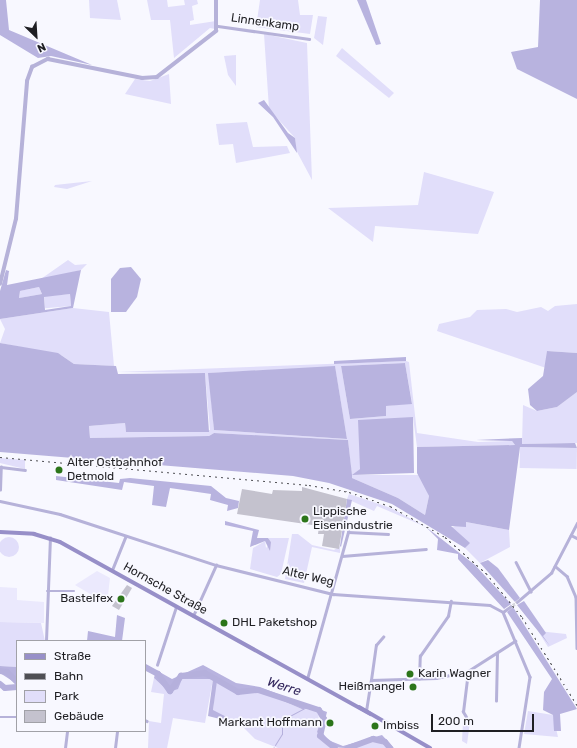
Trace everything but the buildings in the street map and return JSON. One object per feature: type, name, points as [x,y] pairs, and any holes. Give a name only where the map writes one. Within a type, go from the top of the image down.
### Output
[{"type":"main road","name":"Hornsche Straße","points":[[0,532],[50,538],[112,570],[430,748]]},
{"type":"street","points":[[0,284],[16,219],[27,81],[33,64],[48,59],[154,78],[211,37],[218,26],[216,0]]},
{"type":"street","name":"Linnenkamp","points":[[218,26],[309,39]]},
{"type":"street","points":[[0,490],[0,467],[25,470]]},
{"type":"street","name":"Alter Weg","points":[[0,501],[60,514],[125,537],[216,565],[333,594],[486,604],[502,612]]},
{"type":"street","points":[[517,602],[531,591],[556,566],[577,524]]},
{"type":"street","points":[[306,679],[333,594],[349,530],[388,534]]},
{"type":"street","points":[[571,535],[577,538]]},
{"type":"street","points":[[112,570],[125,537]]},
{"type":"street","points":[[46,640],[50,538]]},
{"type":"street","points":[[342,556],[426,549]]},
{"type":"street","points":[[516,562],[531,591]]},
{"type":"street","points":[[193,616],[216,565]]},
{"type":"street","points":[[556,566],[567,576],[576,597],[577,648]]},
{"type":"street","points":[[47,591],[74,591]]},
{"type":"street","points":[[420,679],[420,656],[448,616],[451,601]]},
{"type":"street","points":[[157,665],[176,607]]},
{"type":"street","points":[[510,607],[502,612],[515,640],[531,683],[519,748]]},
{"type":"street","points":[[367,713],[376,645],[383,637]]},
{"type":"street","points":[[371,680],[420,679],[468,671],[497,654],[515,640]]},
{"type":"street","points":[[496,701],[497,654]]},
{"type":"street","points":[[466,717],[464,712],[468,671]]},
{"type":"street","points":[[0,717],[16,717]]},
{"type":"street","points":[[65,748],[67,732]]},
{"type":"street","points":[[115,748],[117,732]]},
{"type":"shaded area","points":[[0,0],[6,0],[9,30],[92,65],[51,56],[38,58],[0,35]]},
{"type":"shaded area","points":[[357,0],[366,0],[381,44],[376,45]]},
{"type":"shaded area","points":[[540,0],[577,0],[577,99],[517,69],[511,52],[538,47]]},
{"type":"shaded area","points":[[264,100],[288,133],[295,138],[297,153],[273,117],[258,103]]},
{"type":"shaded area","points":[[131,267],[141,279],[137,297],[126,312],[111,312],[111,279],[120,268]]},
{"type":"shaded area","points":[[6,270],[9,271],[7,285],[81,270],[73,308],[0,319],[0,291]],"holes":[[[39,287],[42,294],[19,298],[20,291]],[[70,294],[71,306],[45,310],[44,297]]]},
{"type":"shaded area","points":[[0,343],[58,353],[74,364],[116,366],[118,374],[205,373],[209,432],[126,432],[125,423],[89,426],[90,438],[209,436],[214,433],[348,440],[352,478],[398,498],[425,515],[429,496],[417,473],[417,447],[515,445],[512,441],[476,440],[522,438],[522,444],[575,443],[577,448],[520,447],[509,530],[466,522],[466,527],[451,526],[470,543],[465,548],[392,504],[329,483],[293,476],[0,452]]},
{"type":"shaded area","points":[[547,351],[577,353],[577,392],[557,407],[537,411],[530,405],[528,389],[543,376]]},
{"type":"shaded area","points":[[406,357],[406,361],[334,364],[334,361]]},
{"type":"shaded area","points":[[405,363],[412,404],[386,406],[386,416],[350,419],[341,366]]},
{"type":"shaded area","points":[[335,366],[347,439],[214,430],[208,373]]},
{"type":"shaded area","points":[[413,417],[414,473],[352,475],[360,469],[358,420]]},
{"type":"shaded area","points":[[56,476],[119,483],[120,479],[130,478],[211,486],[226,498],[239,501],[238,508],[227,511],[228,505],[210,500],[211,494],[170,488],[166,507],[152,505],[154,486],[124,482],[122,490],[56,480]]},
{"type":"shaded area","points":[[347,499],[352,500],[341,547],[340,546]]},
{"type":"shaded area","points":[[225,521],[259,530],[257,538],[268,538],[271,542],[270,551],[265,541],[250,547],[253,531],[225,525]]},
{"type":"shaded area","points":[[426,527],[475,565],[511,604],[504,609],[458,559],[458,554],[437,550],[438,539]]},
{"type":"shaded area","points":[[488,560],[498,568],[520,598],[515,602],[480,563]]},
{"type":"shaded area","points":[[97,571],[110,578],[107,604],[75,585]]},
{"type":"shaded area","points":[[0,587],[17,588],[17,600],[44,602],[44,623],[0,622]]},
{"type":"shaded area","points":[[524,601],[546,633],[543,636],[550,646],[517,605]]},
{"type":"shaded area","points":[[513,607],[577,709],[560,714],[561,731],[554,731],[553,715],[543,710],[544,692],[552,679],[507,612]]},
{"type":"shaded area","points":[[117,615],[125,618],[122,640],[87,640],[88,631],[115,637]]},
{"type":"shaded area","points":[[203,665],[236,683],[260,687],[306,705],[304,710],[258,690],[239,690],[217,681],[213,710],[240,724],[208,716],[213,679],[182,679],[178,689],[169,692],[154,678],[156,670],[172,679]]},
{"type":"shaded area","points":[[0,666],[16,667],[16,683],[0,673]]},
{"type":"shaded area","points":[[319,709],[327,712],[322,732],[328,740],[343,746],[382,735],[394,748],[376,741],[345,748],[331,747],[317,732],[321,720]]},
{"type":"green space","points":[[89,0],[117,0],[121,20],[90,18]]},
{"type":"green space","points":[[147,0],[167,0],[168,7],[185,5],[184,0],[197,0],[198,4],[192,6],[194,20],[190,21],[190,25],[216,21],[215,29],[210,28],[174,58],[170,20],[151,20]]},
{"type":"green space","points":[[260,0],[298,0],[300,15],[313,15],[310,34],[256,27]]},
{"type":"green space","points":[[318,16],[327,17],[323,45],[314,38]]},
{"type":"green space","points":[[264,34],[307,43],[312,180],[296,150],[295,138],[269,109]]},
{"type":"green space","points":[[342,48],[394,93],[389,98],[336,56]]},
{"type":"green space","points":[[236,55],[236,86],[228,75],[224,56]]},
{"type":"green space","points":[[169,74],[171,104],[125,94],[135,79],[150,81]]},
{"type":"green space","points":[[247,122],[253,147],[287,146],[290,153],[236,163],[233,144],[219,145],[216,124]]},
{"type":"green space","points":[[424,172],[494,192],[478,234],[375,226],[373,242],[328,208],[418,205]]},
{"type":"green space","points":[[92,181],[67,189],[54,187],[55,185]]},
{"type":"green space","points":[[68,260],[75,265],[87,264],[81,270],[38,281]]},
{"type":"green space","points":[[39,287],[42,294],[19,298],[20,291]]},
{"type":"green space","points":[[70,294],[71,306],[45,308],[44,296]]},
{"type":"green space","points":[[577,304],[577,353],[547,351],[546,368],[437,331],[439,324],[470,317],[477,310],[506,309],[517,312],[541,307],[548,311],[555,306]]},
{"type":"green space","points":[[73,308],[109,312],[114,366],[74,364],[61,355],[0,343],[5,329],[0,319]]},
{"type":"green space","points":[[406,361],[409,362],[417,433],[478,442],[512,441],[515,445],[417,447],[413,417],[360,453],[360,469],[353,475],[420,475],[429,496],[425,515],[398,498],[352,478],[348,440],[214,433],[209,436],[90,438],[89,426],[125,423],[126,432],[210,430],[205,373],[117,372]],"holes":[[[405,363],[412,403],[386,406],[386,416],[350,419],[341,366]],[[335,367],[347,439],[214,430],[209,373]]]},
{"type":"green space","points":[[577,392],[577,443],[522,444],[523,405],[537,411],[557,407]]},
{"type":"green space","points":[[520,447],[577,448],[577,469],[520,468]]},
{"type":"green space","points":[[0,458],[25,460],[25,469],[0,463]]},
{"type":"green space","points":[[349,494],[391,508],[426,527],[377,506],[374,511],[347,499]]},
{"type":"green space","points":[[466,522],[509,530],[510,547],[480,563],[465,548],[469,543],[450,528]]},
{"type":"green space","points":[[292,534],[298,534],[312,545],[334,550],[340,546],[340,553],[312,547],[304,583],[285,579]]},
{"type":"green space","points":[[9,537],[16,540],[19,547],[16,554],[9,557],[2,554],[-1,547],[2,540]]},
{"type":"green space","points":[[268,538],[289,538],[281,574],[277,577],[250,569],[253,548],[265,541],[266,548],[271,542]]},
{"type":"green space","points":[[0,622],[41,623],[45,640],[16,640],[16,667],[0,666]]},
{"type":"green space","points":[[538,631],[566,634],[567,638],[548,647]]},
{"type":"green space","points":[[154,678],[169,692],[182,679],[213,679],[205,723],[173,718],[167,748],[148,748],[149,721],[161,723],[164,694],[151,692]]},
{"type":"green space","points":[[216,681],[239,690],[258,690],[304,710],[307,705],[319,709],[318,728],[336,748],[278,748],[255,739],[240,724],[213,711]]},
{"type":"green space","points":[[528,711],[553,715],[558,737],[524,734]]},
{"type":"green space","points":[[463,722],[470,722],[467,744],[462,741]]},
{"type":"green space","points":[[376,741],[389,748],[345,748],[368,742]]},
{"type":"waterway","name":"Werre","points":[[146,668],[158,674],[170,691],[181,676],[205,673],[238,692],[258,690],[319,710],[324,719],[320,736],[335,748]]},
{"type":"waterway","name":"Werre","points":[[0,671],[7,672],[16,681]]},
{"type":"waterway","name":"Werre","points":[[0,684],[5,688],[16,687]]},
{"type":"waterway","points":[[275,745],[282,734],[282,720],[306,707]]},
{"type":"waterway","name":"Werre","points":[[348,748],[373,739],[385,742],[390,748]]},
{"type":"tunnel","points":[[510,607],[517,602]]},
{"type":"railway","points":[[0,457],[309,485],[349,492],[390,506],[445,537],[486,573],[522,617],[577,705]]},
{"type":"place","name":"Alter Ostbahnhof Detmold","points":[[59,470]]},
{"type":"place","name":"Lippische Eisenindustrie","points":[[305,519]]},
{"type":"place","name":"Bastelfex","points":[[121,599]]},
{"type":"place","name":"DHL Paketshop","points":[[224,623]]},
{"type":"place","name":"Karin Wagner","points":[[410,674]]},
{"type":"place","name":"Heißmangel","points":[[413,687]]},
{"type":"place","name":"Markant Hoffmann","points":[[330,723]]},
{"type":"place","name":"Imbiss","points":[[375,726]]}]
